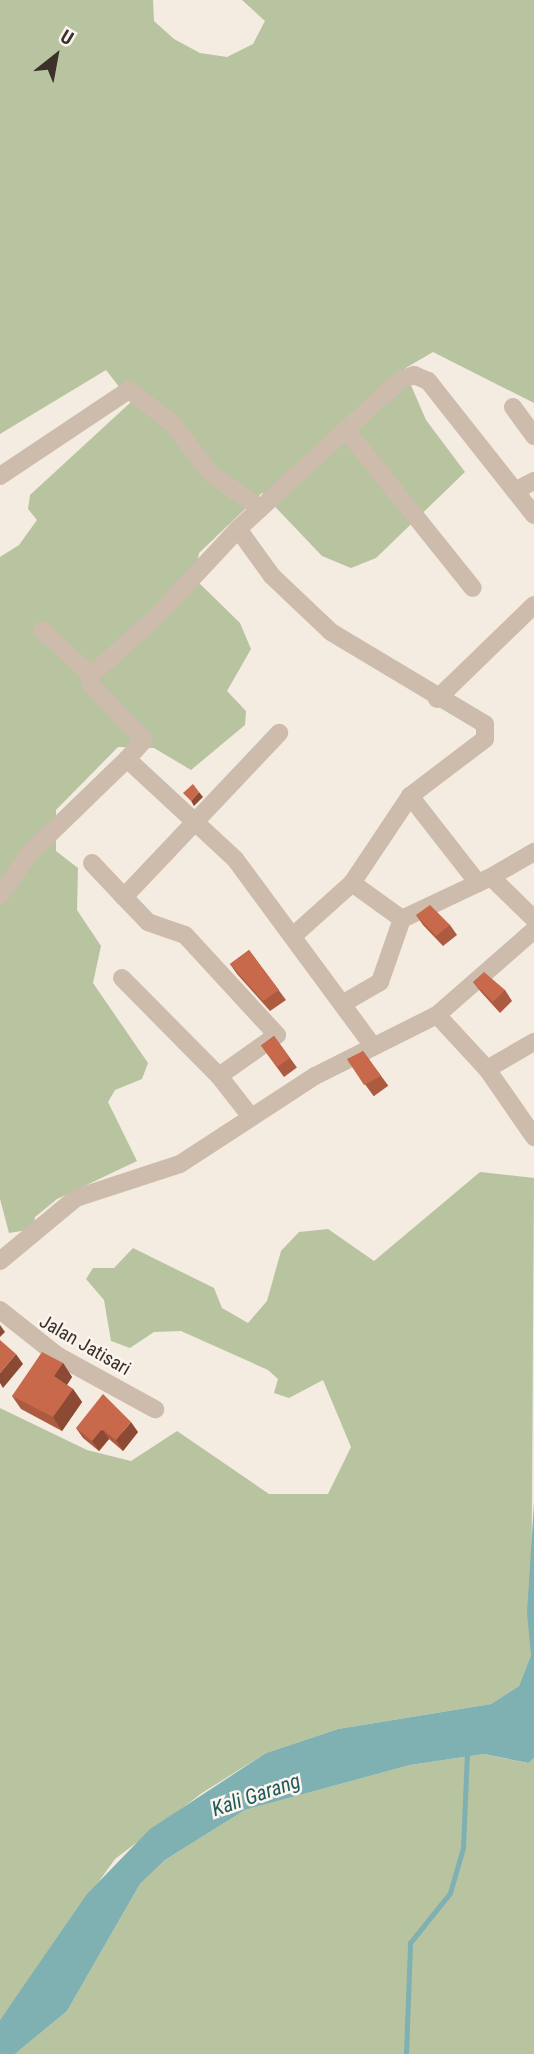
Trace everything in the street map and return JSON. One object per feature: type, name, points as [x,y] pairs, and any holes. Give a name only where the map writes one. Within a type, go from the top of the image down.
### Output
[{"type":"street","points":[[0,896],[29,854],[127,760],[144,740],[91,685],[91,675],[238,529],[400,380],[414,375],[428,381],[534,515]]},
{"type":"street","points":[[0,475],[129,390],[173,424],[211,474],[260,508]]},
{"type":"street","points":[[513,407],[534,436]]},
{"type":"street","points":[[347,431],[473,588]]},
{"type":"street","points":[[515,491],[534,481]]},
{"type":"street","points":[[238,529],[316,620],[489,731],[410,796],[352,883],[293,936]]},
{"type":"street","points":[[437,699],[534,605]]},
{"type":"street","points":[[42,630],[91,675]]},
{"type":"street","points":[[124,897],[279,733]]},
{"type":"street","points":[[127,760],[235,859],[373,1046]]},
{"type":"street","points":[[410,796],[485,880],[534,919]]},
{"type":"street","points":[[342,1004],[380,982],[402,919],[485,880],[534,852]]},
{"type":"street","points":[[92,863],[148,922],[185,935],[277,1035],[219,1076]]},
{"type":"street","points":[[352,883],[402,919]]},
{"type":"street","points":[[0,1261],[76,1198],[180,1164],[251,1117],[373,1046],[437,1015],[534,930]]},
{"type":"street","points":[[122,978],[219,1076],[251,1117]]},
{"type":"street","points":[[437,1015],[487,1069],[534,1137]]},
{"type":"street","points":[[487,1069],[534,1042]]},
{"type":"street","name":"Jalan Jatisari","points":[[0,1310],[58,1356],[155,1409]]},
{"type":"green space","points":[[0,0],[153,0],[154,21],[174,39],[200,53],[227,57],[253,44],[265,21],[242,0],[534,0],[534,403],[433,352],[404,369],[426,420],[465,472],[376,558],[351,568],[322,556],[262,493],[199,553],[195,579],[240,623],[251,649],[227,691],[246,711],[245,725],[191,770],[154,748],[118,747],[56,810],[56,851],[78,868],[77,910],[101,946],[93,983],[148,1063],[142,1079],[115,1090],[108,1102],[137,1161],[57,1199],[35,1217],[34,1229],[9,1233],[0,1199],[0,557],[19,545],[37,520],[28,509],[30,495],[131,402],[106,370],[0,434]]},
{"type":"green space","points":[[480,1172],[534,1178],[531,1655],[519,1686],[491,1704],[338,1729],[266,1753],[202,1793],[115,1859],[0,2020],[0,1408],[87,1450],[131,1461],[177,1431],[269,1494],[328,1494],[351,1447],[323,1380],[289,1398],[274,1393],[278,1379],[268,1370],[181,1331],[154,1332],[130,1348],[111,1341],[104,1300],[86,1279],[93,1268],[114,1268],[133,1248],[214,1288],[222,1308],[248,1323],[267,1301],[281,1251],[299,1232],[328,1229],[374,1261]]},
{"type":"green space","points":[[484,1754],[527,1763],[534,1758],[534,2054],[15,2054],[67,2011],[140,1884],[165,1860],[245,1810],[410,1765]]},
{"type":"water","name":"Kali Garang","points":[[534,1503],[534,1758],[528,1763],[484,1754],[410,1765],[245,1810],[165,1860],[140,1884],[67,2011],[15,2054],[0,2054],[0,2020],[87,1894],[150,1829],[266,1753],[338,1729],[491,1704],[519,1686],[531,1655],[527,1613]]},
{"type":"building","points":[[193,784],[199,792],[191,801],[183,793]]},
{"type":"building","points":[[430,905],[450,925],[436,936],[416,915]]},
{"type":"building","points":[[249,950],[279,990],[263,1001],[230,964]]},
{"type":"building","points":[[484,972],[505,990],[493,1002],[473,982]]},
{"type":"building","points":[[274,1036],[290,1058],[277,1067],[261,1045]]},
{"type":"building","points":[[363,1051],[381,1076],[364,1085],[347,1059]]},
{"type":"building","points":[[0,1340],[16,1354],[0,1373]]},
{"type":"building","points":[[42,1352],[63,1363],[54,1376],[73,1389],[53,1417],[12,1396]]},
{"type":"building","points":[[103,1394],[131,1422],[116,1440],[102,1429],[92,1441],[76,1428]]},
{"type":"waterway","points":[[406,2054],[410,1943],[450,1893],[463,1848],[467,1753]]}]
